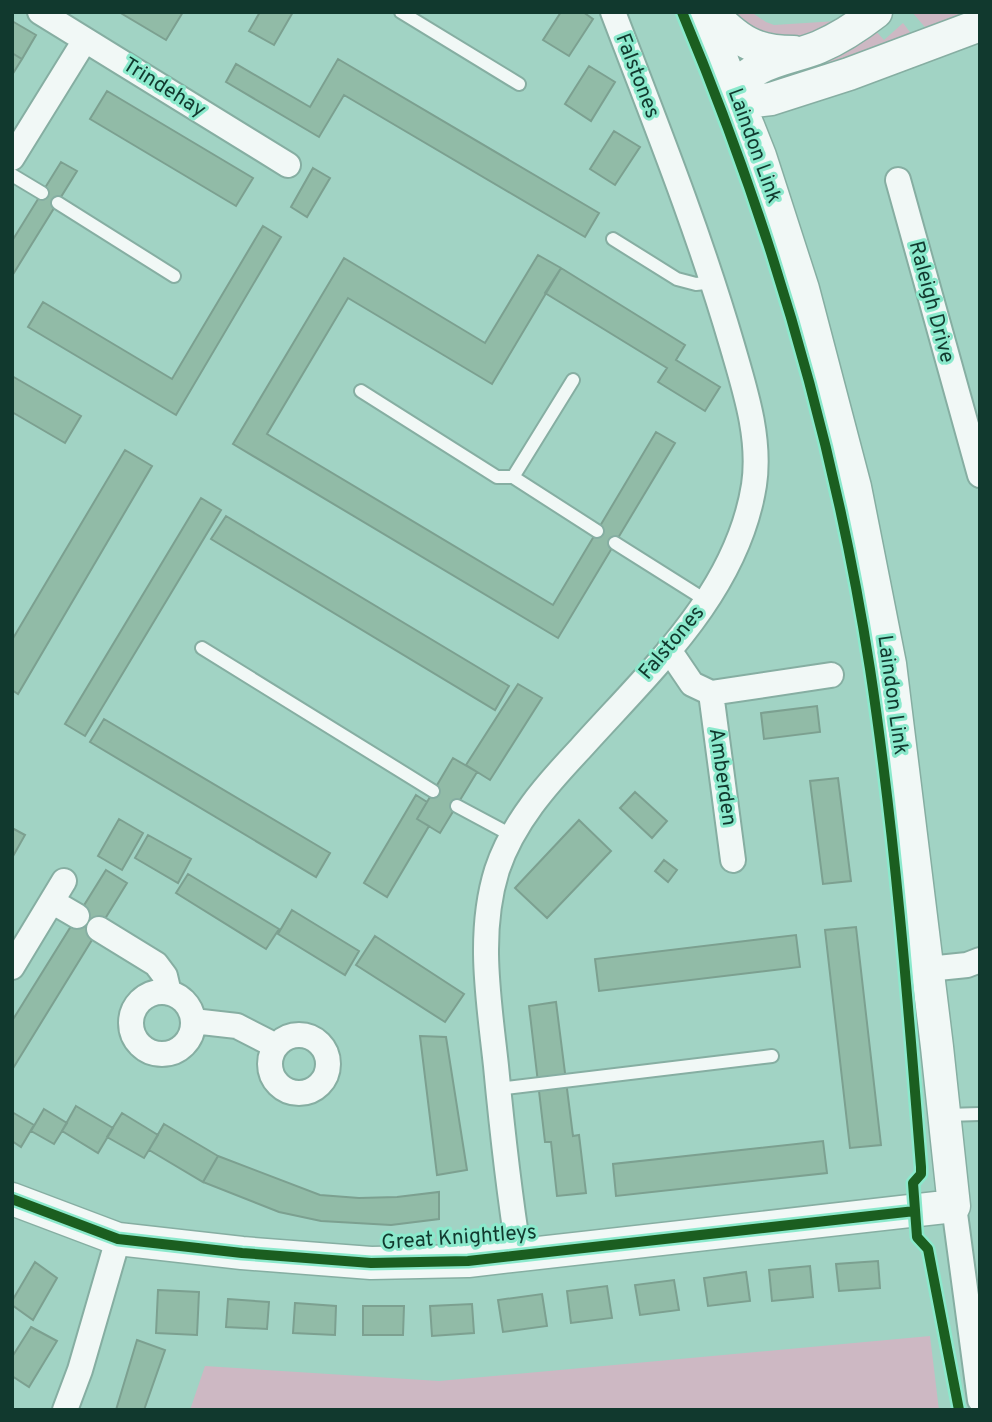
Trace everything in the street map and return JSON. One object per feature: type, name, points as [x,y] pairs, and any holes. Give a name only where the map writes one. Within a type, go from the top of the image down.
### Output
[{"type":"street","name":"Trindehay","points":[[40,12],[288,164]]},
{"type":"street","name":"Falstones","points":[[519,1255],[485,969],[488,907],[498,868],[537,795],[669,650],[707,601],[733,558],[754,483],[750,409],[714,282],[613,12]]},
{"type":"street","name":"Laindon Link","points":[[703,12],[760,156],[803,289],[855,487],[890,664],[954,1206],[979,1385]]},
{"type":"street","points":[[711,12],[726,29],[760,49],[795,52],[816,48]]},
{"type":"street","points":[[876,12],[841,36],[755,71],[738,85],[735,93],[743,99],[754,101],[791,94],[980,25]]},
{"type":"street","points":[[12,158],[85,40]]},
{"type":"street","points":[[760,156],[758,132],[762,117],[772,105],[791,94]]},
{"type":"street","name":"Raleigh Drive","points":[[898,180],[972,421],[980,475]]},
{"type":"street","points":[[669,650],[692,684],[711,693],[831,675]]},
{"type":"street","name":"Amberden","points":[[711,693],[733,860]]},
{"type":"street","points":[[12,967],[59,892],[77,916]]},
{"type":"street","points":[[99,929],[156,964],[165,976],[169,993]]},
{"type":"street","points":[[928,969],[967,965],[980,960]]},
{"type":"street","points":[[169,993],[186,1003],[193,1021],[189,1040],[174,1052],[163,1054],[143,1048],[136,1040],[131,1019],[141,1000],[150,995],[169,993]]},
{"type":"street","points":[[193,1021],[237,1026],[276,1046]]},
{"type":"street","name":"Great Knightleys","points":[[12,1199],[118,1239],[242,1254],[371,1263],[468,1261],[954,1206]]},
{"type":"street","points":[[65,1410],[80,1370],[118,1239]]},
{"type":"lane","points":[[409,14],[519,84]]},
{"type":"lane","points":[[12,175],[42,193]]},
{"type":"lane","points":[[58,203],[174,276]]},
{"type":"lane","points":[[613,239],[677,278],[696,284],[714,282]]},
{"type":"lane","points":[[513,477],[573,380]]},
{"type":"lane","points":[[361,391],[497,477],[513,477],[597,531]]},
{"type":"lane","points":[[615,543],[707,601]]},
{"type":"lane","points":[[202,648],[433,791]]},
{"type":"lane","points":[[457,806],[513,836]]},
{"type":"lane","points":[[498,1088],[772,1056]]},
{"type":"lane","points":[[945,1115],[980,1114]]},
{"type":"shaded area","points":[[729,12],[751,12],[774,25],[837,21],[806,38],[759,34]]},
{"type":"shaded area","points":[[912,12],[980,12],[929,32]]},
{"type":"shaded area","points":[[903,23],[913,36],[766,90],[762,82],[874,29],[884,40]]},
{"type":"shaded area","points":[[930,1336],[939,1410],[190,1410],[205,1366],[439,1381]]},
{"type":"building","points":[[119,12],[183,12],[166,40]]},
{"type":"building","points":[[260,12],[293,12],[274,45],[249,31]]},
{"type":"building","points":[[561,12],[583,12],[593,19],[569,56],[543,40]]},
{"type":"building","points":[[12,21],[36,35],[22,59],[12,53]]},
{"type":"building","points":[[12,53],[22,59],[12,75]]},
{"type":"building","points":[[338,59],[599,213],[585,237],[344,95],[319,137],[226,82],[236,64],[310,107]]},
{"type":"building","points":[[589,66],[615,82],[591,121],[565,104]]},
{"type":"building","points":[[107,91],[253,178],[236,206],[90,119]]},
{"type":"building","points":[[614,131],[640,147],[615,185],[590,169]]},
{"type":"building","points":[[61,162],[77,171],[12,276],[12,241]]},
{"type":"building","points":[[313,168],[330,178],[307,217],[291,207]]},
{"type":"building","points":[[263,226],[281,237],[176,415],[28,327],[43,302],[172,379]]},
{"type":"building","points":[[538,255],[561,268],[492,384],[348,298],[267,434],[553,605],[656,432],[675,443],[558,638],[233,444],[344,258],[485,343]]},
{"type":"building","points":[[561,268],[685,345],[676,360],[720,387],[705,411],[658,382],[667,368],[545,293]]},
{"type":"building","points":[[12,376],[81,416],[65,443],[12,412]]},
{"type":"building","points":[[125,450],[152,466],[18,694],[12,690],[12,640]]},
{"type":"building","points":[[201,498],[221,510],[85,736],[65,724]]},
{"type":"building","points":[[226,516],[509,686],[495,710],[211,539]]},
{"type":"building","points":[[518,684],[542,698],[490,780],[466,765]]},
{"type":"building","points":[[817,706],[820,732],[764,739],[761,713]]},
{"type":"building","points":[[104,719],[330,853],[316,877],[90,742]]},
{"type":"building","points":[[453,758],[477,772],[440,833],[417,819]]},
{"type":"building","points":[[838,778],[851,881],[823,884],[810,781]]},
{"type":"building","points":[[635,792],[667,821],[652,838],[620,808]]},
{"type":"building","points":[[416,795],[427,802],[417,819],[429,826],[387,897],[364,883]]},
{"type":"building","points":[[119,819],[143,833],[122,870],[98,856]]},
{"type":"building","points":[[579,820],[611,851],[547,918],[515,888]]},
{"type":"building","points":[[12,828],[25,835],[12,858]]},
{"type":"building","points":[[148,835],[191,859],[178,883],[135,858]]},
{"type":"building","points":[[664,860],[677,870],[668,882],[655,871]]},
{"type":"building","points":[[106,870],[127,883],[12,1070],[12,1021]]},
{"type":"building","points":[[188,874],[279,929],[266,949],[176,893]]},
{"type":"building","points":[[292,910],[359,951],[345,975],[278,934]]},
{"type":"building","points":[[856,927],[881,1145],[850,1148],[825,930]]},
{"type":"building","points":[[796,935],[800,967],[599,991],[595,959]]},
{"type":"building","points":[[375,936],[464,994],[445,1022],[356,965]]},
{"type":"building","points":[[556,1002],[573,1136],[579,1135],[586,1193],[557,1196],[551,1142],[545,1142],[529,1006]]},
{"type":"building","points":[[420,1036],[446,1037],[467,1170],[437,1175]]},
{"type":"building","points":[[76,1106],[113,1128],[98,1153],[62,1131]]},
{"type":"building","points":[[44,1109],[67,1123],[54,1144],[31,1131]]},
{"type":"building","points":[[12,1112],[34,1125],[21,1147],[12,1141]]},
{"type":"building","points":[[122,1113],[158,1135],[144,1158],[107,1137]]},
{"type":"building","points":[[164,1124],[218,1156],[203,1182],[149,1150]]},
{"type":"building","points":[[823,1141],[827,1173],[616,1196],[613,1164]]},
{"type":"building","points":[[218,1156],[320,1195],[359,1198],[439,1192],[439,1219],[391,1225],[321,1221],[279,1212],[203,1182]]},
{"type":"building","points":[[878,1261],[880,1288],[839,1291],[836,1264]]},
{"type":"building","points":[[35,1262],[57,1278],[33,1320],[12,1305],[12,1301]]},
{"type":"building","points":[[810,1266],[813,1297],[772,1301],[769,1270]]},
{"type":"building","points":[[746,1272],[750,1301],[708,1306],[704,1278]]},
{"type":"building","points":[[674,1280],[679,1310],[640,1315],[635,1285]]},
{"type":"building","points":[[607,1286],[612,1318],[571,1323],[567,1291]]},
{"type":"building","points":[[158,1290],[199,1292],[197,1335],[156,1333]]},
{"type":"building","points":[[542,1294],[547,1326],[503,1332],[498,1300]]},
{"type":"building","points":[[228,1299],[269,1302],[267,1329],[226,1327]]},
{"type":"building","points":[[295,1303],[336,1306],[335,1335],[293,1333]]},
{"type":"building","points":[[472,1304],[474,1333],[432,1336],[430,1306]]},
{"type":"building","points":[[363,1306],[404,1306],[403,1335],[363,1335]]},
{"type":"building","points":[[31,1327],[57,1341],[29,1387],[12,1376],[12,1357]]},
{"type":"building","points":[[137,1340],[165,1350],[144,1410],[116,1410]]},
{"type":"cycle path","points":[[682,12],[744,172],[796,335],[838,501],[855,585],[879,731],[900,918],[921,1167],[921,1174],[913,1183],[917,1237],[928,1249],[959,1410]]},
{"type":"cycle path","points":[[12,1199],[118,1239],[242,1253],[371,1263],[468,1261],[915,1211]]}]
